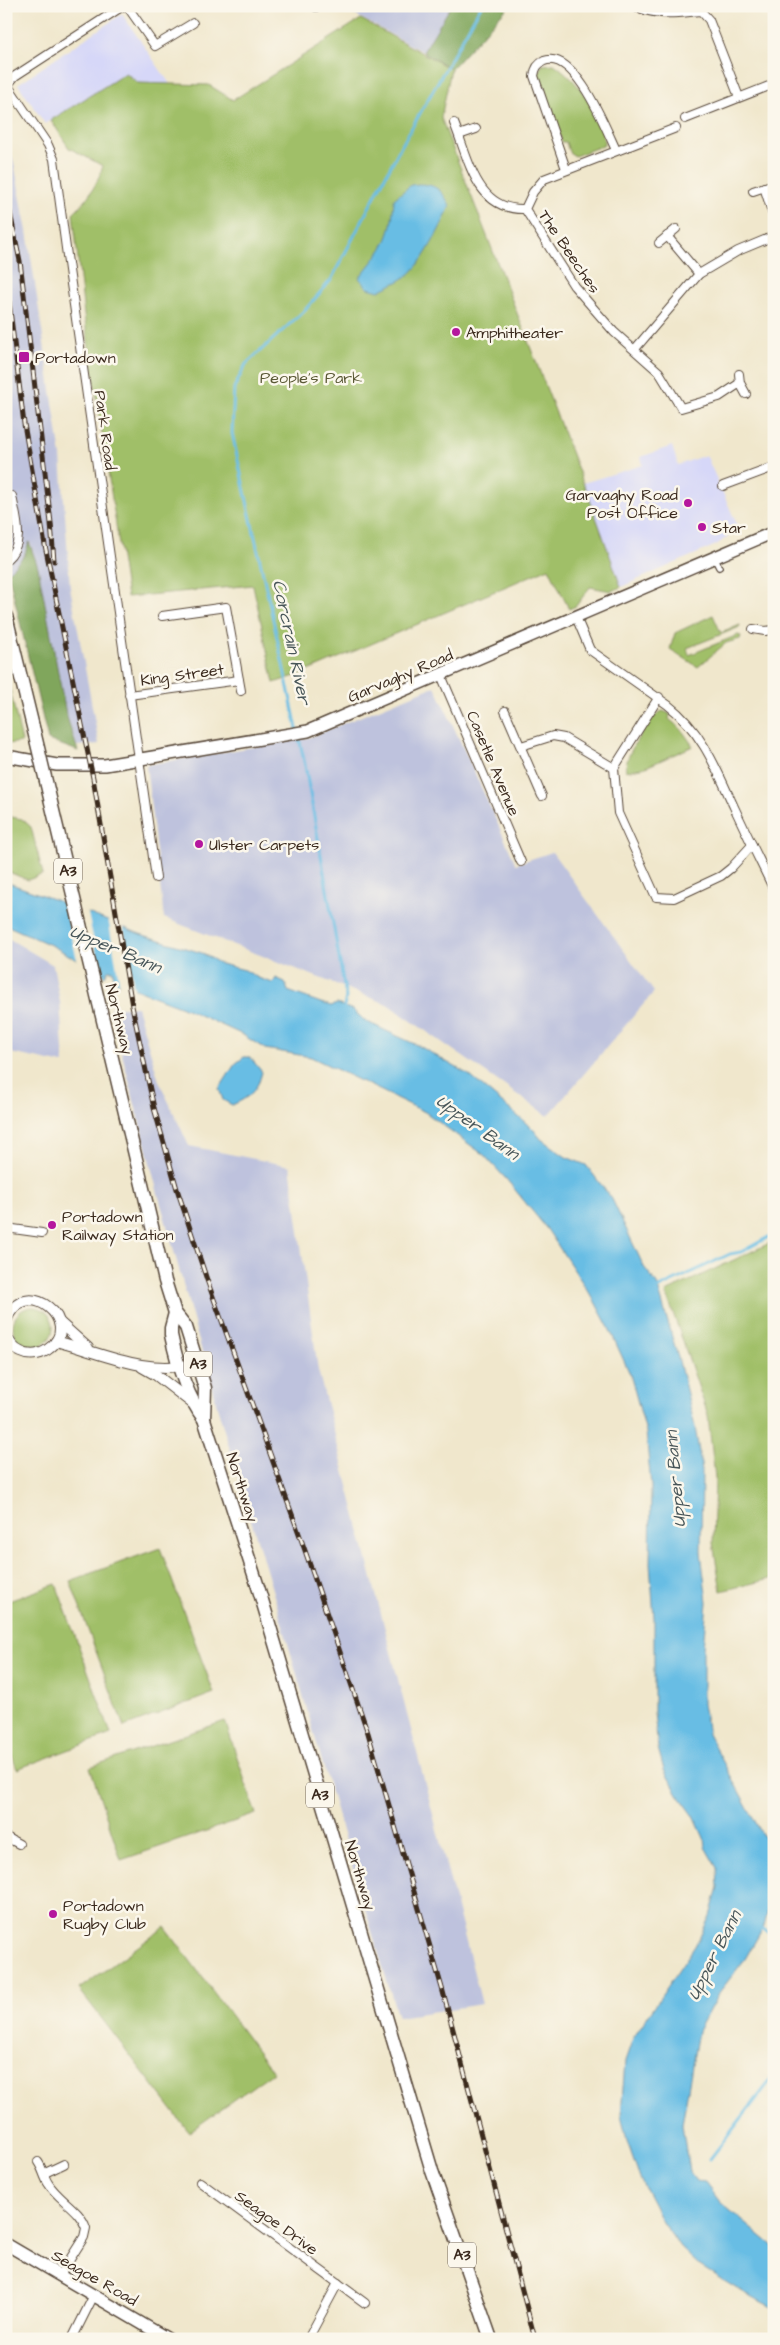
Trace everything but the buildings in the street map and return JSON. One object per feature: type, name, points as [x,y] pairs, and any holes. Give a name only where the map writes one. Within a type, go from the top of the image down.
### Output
[{"type":"highway","name":"Northway","points":[[6,616],[165,1281],[175,1313],[186,1327],[205,1388],[204,1419]]},
{"type":"highway","name":"Northway","points":[[175,1313],[171,1328],[174,1349],[192,1403],[204,1419],[259,1590],[432,2171],[491,2339]]},
{"type":"main road","name":"Garvaghy Road","points":[[6,756],[71,766],[105,766],[308,731],[576,617],[717,562],[774,532]]},
{"type":"main road","name":"Seagoe Road","points":[[6,2244],[168,2339]]},
{"type":"street","points":[[7,86],[15,76],[125,6],[155,46],[193,23]]},
{"type":"street","points":[[635,6],[648,13],[664,14],[701,11],[709,20],[740,97]]},
{"type":"street","points":[[566,169],[534,76],[535,70],[540,63],[547,60],[557,60],[566,66],[580,82],[595,102],[616,150]]},
{"type":"street","points":[[685,119],[774,84]]},
{"type":"street","name":"Park Road","points":[[7,86],[48,145],[56,167],[138,761],[156,878]]},
{"type":"street","name":"The Beeches","points":[[454,123],[475,177],[487,195],[496,203],[512,209],[525,209]]},
{"type":"street","name":"The Beeches","points":[[525,209],[533,192],[544,179],[676,128]]},
{"type":"street","points":[[459,135],[476,129]]},
{"type":"street","points":[[753,190],[774,184]]},
{"type":"street","points":[[764,187],[774,218]]},
{"type":"street","name":"The Beeches","points":[[525,209],[574,286],[614,332],[659,372],[681,408],[719,397],[740,383]]},
{"type":"street","points":[[659,243],[676,229]]},
{"type":"street","points":[[667,236],[699,274]]},
{"type":"street","points":[[635,349],[699,274],[738,251],[774,236]]},
{"type":"street","points":[[739,374],[740,383],[746,394]]},
{"type":"street","points":[[723,486],[774,467]]},
{"type":"street","points":[[6,560],[16,550],[19,538],[12,496]]},
{"type":"street","points":[[162,616],[226,607],[241,691]]},
{"type":"street","points":[[576,617],[590,650],[681,715],[703,743],[774,890]]},
{"type":"street","points":[[753,629],[774,630]]},
{"type":"street","name":"Casetle Avenue","points":[[441,675],[521,862]]},
{"type":"street","name":"King Street","points":[[129,695],[239,680]]},
{"type":"street","points":[[659,698],[614,768],[618,813],[656,897],[674,898],[721,876],[732,868],[752,845]]},
{"type":"street","points":[[506,711],[542,796]]},
{"type":"street","points":[[521,746],[553,736],[564,738],[614,768]]},
{"type":"street","points":[[6,1228],[42,1233]]},
{"type":"street","points":[[7,1318],[21,1303],[37,1301],[51,1308],[59,1322],[91,1350],[105,1358],[139,1366],[180,1367],[197,1363]]},
{"type":"street","points":[[6,1335],[15,1348],[29,1355],[45,1352],[56,1341],[59,1322]]},
{"type":"street","points":[[56,1341],[91,1350]]},
{"type":"street","points":[[139,1366],[156,1375],[192,1403]]},
{"type":"street","points":[[6,1837],[19,1844]]},
{"type":"street","points":[[38,2162],[45,2173],[47,2182],[80,2218],[86,2228],[84,2237],[60,2276]]},
{"type":"street","points":[[45,2173],[64,2164]]},
{"type":"street","name":"Seagoe Drive","points":[[200,2182],[365,2303]]},
{"type":"street","points":[[308,2339],[338,2283]]},
{"type":"street","points":[[72,2339],[94,2296]]},
{"type":"shaded area","points":[[339,6],[451,6],[423,52]]},
{"type":"shaded area","points":[[122,14],[170,84],[138,83],[126,73],[45,124],[18,84]]},
{"type":"shaded area","points":[[6,138],[14,163],[27,231],[61,456],[70,587],[99,744],[77,746],[66,714],[38,567],[30,542],[24,556],[8,572],[6,564]]},
{"type":"shaded area","points":[[672,446],[678,465],[706,455],[739,529],[716,545],[621,587],[583,483],[643,465],[641,457]]},
{"type":"shaded area","points":[[435,686],[516,864],[552,852],[654,992],[548,1116],[387,1004],[164,918],[146,765],[308,738]]},
{"type":"shaded area","points":[[6,937],[53,965],[60,1002],[64,1064],[6,1052]]},
{"type":"shaded area","points":[[110,1007],[137,1007],[159,1081],[189,1146],[290,1166],[318,1370],[482,2004],[398,2017],[221,1420],[157,1190]]},
{"type":"green space","points":[[451,6],[509,6],[451,69],[423,52]]},
{"type":"green space","name":"People's Park","points":[[361,19],[451,69],[441,118],[591,503],[621,587],[611,591],[590,587],[576,606],[569,609],[549,568],[301,674],[274,683],[253,585],[127,597],[84,315],[73,213],[91,191],[103,166],[69,148],[51,120],[126,73],[138,83],[209,85],[233,100]]},
{"type":"green space","points":[[554,64],[572,79],[595,111],[600,122],[604,145],[575,156],[569,152],[566,142],[562,142],[538,74],[542,65]]},
{"type":"green space","points":[[29,542],[38,567],[66,714],[78,751],[48,740],[8,572],[24,556]]},
{"type":"green space","points":[[713,615],[721,633],[740,625],[740,627],[687,648],[689,655],[738,635],[741,636],[740,639],[726,643],[698,667],[670,649],[675,633]]},
{"type":"green space","points":[[6,672],[22,742],[7,744],[6,741]]},
{"type":"green space","points":[[663,711],[670,714],[669,719],[681,729],[693,746],[646,767],[626,771],[628,757],[638,738],[652,720]]},
{"type":"green space","points":[[6,816],[22,819],[31,827],[43,874],[28,880],[6,871]]},
{"type":"green space","points":[[774,1241],[774,1578],[721,1591],[713,1543],[715,1478],[708,1415],[666,1292]]},
{"type":"green space","points":[[37,1307],[44,1310],[50,1316],[53,1327],[52,1335],[44,1344],[37,1347],[29,1347],[22,1344],[14,1335],[13,1323],[16,1316],[25,1308]]},
{"type":"green space","points":[[160,1548],[214,1693],[124,1727],[70,1581]]},
{"type":"green space","points":[[56,1584],[111,1734],[17,1769],[6,1740],[6,1602]]},
{"type":"green space","points":[[225,1721],[256,1814],[121,1860],[90,1767]]},
{"type":"green space","points":[[165,1927],[273,2072],[189,2132],[79,1989]]},
{"type":"water","points":[[411,185],[430,185],[438,189],[442,192],[450,206],[432,244],[413,271],[407,276],[379,291],[368,288],[359,278],[385,242],[391,225],[394,199]]},
{"type":"water","name":"Upper Bann","points":[[6,882],[140,934],[202,953],[221,964],[245,970],[258,978],[273,983],[276,978],[285,982],[288,991],[331,1006],[337,1004],[353,1010],[365,1021],[421,1047],[469,1075],[533,1129],[541,1139],[566,1157],[586,1165],[612,1199],[644,1267],[657,1284],[695,1427],[702,1470],[701,1552],[707,1602],[703,1649],[703,1704],[708,1734],[768,1845],[773,1872],[771,1898],[764,1926],[745,1959],[718,1994],[698,2031],[682,2124],[689,2171],[697,2181],[705,2182],[720,2202],[774,2247],[774,2308],[742,2292],[700,2266],[680,2247],[663,2223],[641,2181],[627,2141],[621,2115],[625,2061],[633,2038],[695,1946],[710,1916],[718,1887],[717,1868],[705,1847],[704,1838],[694,1816],[664,1770],[658,1748],[654,1713],[654,1618],[650,1564],[651,1486],[646,1432],[630,1374],[594,1300],[547,1229],[507,1180],[484,1155],[425,1112],[311,1057],[265,1049],[243,1035],[182,1007],[114,981],[113,970],[108,970],[105,976],[53,946],[6,925]]},
{"type":"water","points":[[244,1057],[250,1057],[262,1072],[258,1084],[252,1093],[232,1105],[223,1100],[219,1089],[235,1064]]},
{"type":"pier","points":[[63,900],[87,909],[102,978],[78,964]]},
{"type":"pier","points":[[108,918],[123,925],[135,993],[120,986]]},
{"type":"waterway","name":"Corcrain River","points":[[344,1007],[346,997],[305,765],[232,433],[234,388],[246,364],[305,310],[331,280],[398,152],[481,6]]},
{"type":"waterway","points":[[655,1290],[730,1254],[741,1252],[774,1234]]},
{"type":"waterway","points":[[760,1927],[774,1936]]},
{"type":"waterway","points":[[710,2159],[774,2076]]},
{"type":"railway","points":[[6,193],[20,261],[54,561]]},
{"type":"railway","points":[[6,277],[24,424],[45,545],[93,778],[132,1006],[154,1108],[177,1189],[207,1280],[301,1539],[368,1733],[442,1988],[535,2339]]},
{"type":"place","name":"Amphitheater","points":[[456,332]]},
{"type":"place","name":"Portadown","points":[[24,357]]},
{"type":"place","name":"Garvaghy Road Post Office","points":[[688,503]]},
{"type":"place","name":"Star","points":[[702,527]]},
{"type":"place","name":"Ulster Carpets","points":[[199,844]]},
{"type":"place","name":"Portadown Railway Station","points":[[52,1225]]},
{"type":"place","name":"Portadown Rugby Club","points":[[53,1914]]}]
